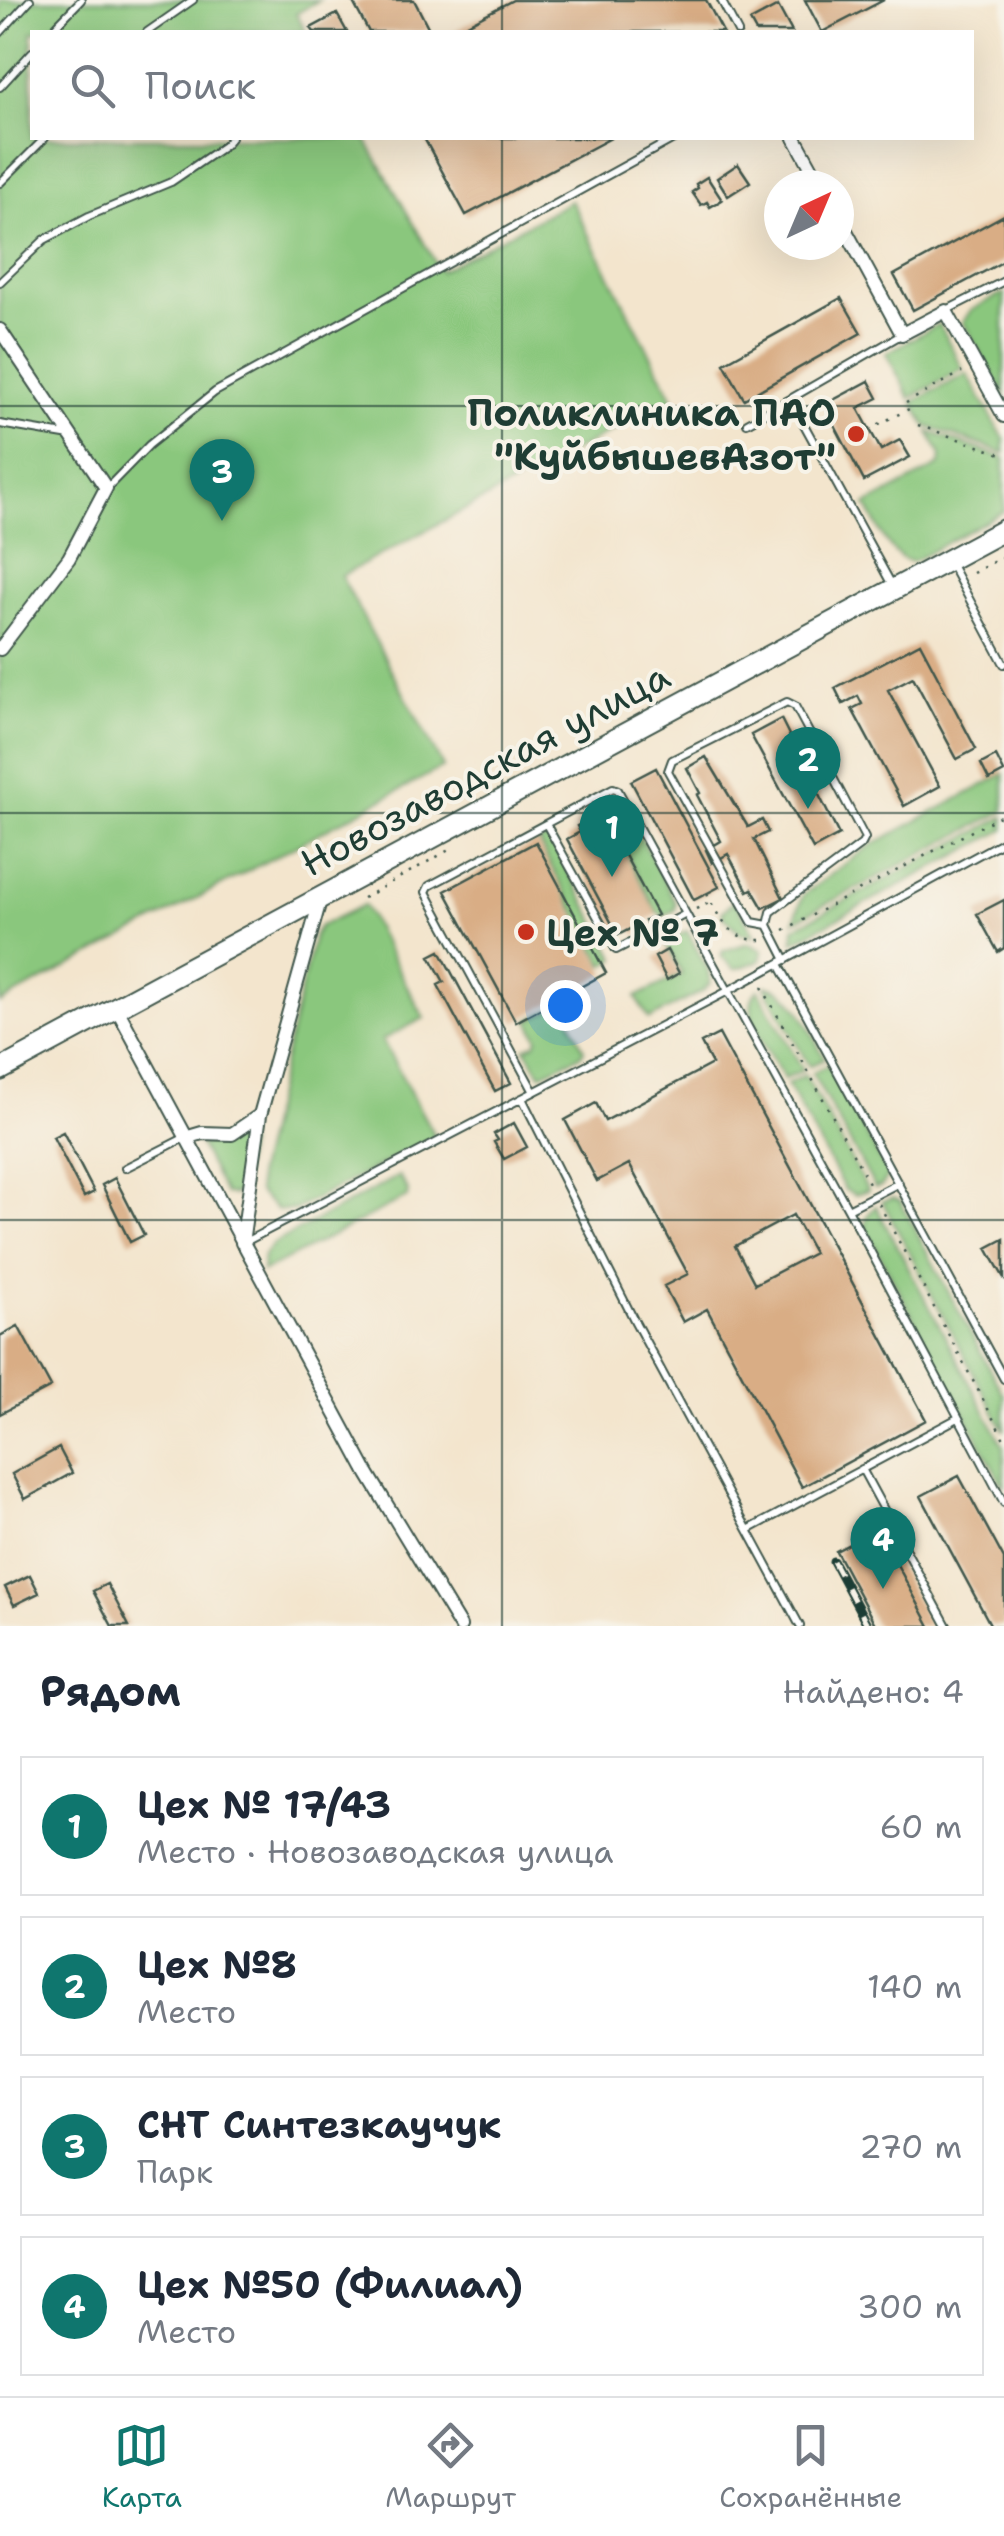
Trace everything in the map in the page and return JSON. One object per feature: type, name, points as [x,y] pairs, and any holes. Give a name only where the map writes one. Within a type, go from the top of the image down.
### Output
[{"type":"main road","name":"Новозаводская улица","points":[[0,1070],[1004,530]]},
{"type":"street","points":[[796,140],[813,170]]},
{"type":"street","points":[[854,246],[902,334],[946,311],[1004,416]]},
{"type":"street","points":[[0,330],[106,488],[69,558],[0,649]]},
{"type":"street","points":[[242,1243],[260,1114],[321,897]]},
{"type":"street","points":[[116,1007],[368,1474],[460,1626]]},
{"type":"street","points":[[185,1138],[202,1133],[232,1134],[260,1114]]},
{"type":"lane","points":[[0,32],[30,0]]},
{"type":"lane","points":[[52,30],[80,0]]},
{"type":"lane","points":[[150,30],[192,0]]},
{"type":"lane","points":[[720,0],[737,30]]},
{"type":"lane","points":[[0,86],[30,54]]},
{"type":"lane","points":[[0,183],[42,140]]},
{"type":"lane","points":[[0,282],[44,240],[89,216],[171,182],[228,140]]},
{"type":"lane","points":[[106,488],[149,444],[215,392],[670,140]]},
{"type":"lane","points":[[946,311],[1004,281]]},
{"type":"lane","points":[[747,423],[902,334]]},
{"type":"lane","points":[[790,399],[894,589]]},
{"type":"lane","points":[[0,424],[71,436]]},
{"type":"lane","points":[[948,560],[1004,664]]},
{"type":"lane","points":[[768,926],[752,922],[668,771],[672,760],[787,702],[796,706],[865,838],[771,912],[768,926],[898,1183],[1004,1379]]},
{"type":"lane","points":[[534,1092],[426,892],[429,886],[613,788],[618,790],[848,1209],[1004,1503]]},
{"type":"lane","points":[[546,824],[616,950],[686,914]]},
{"type":"lane","points":[[242,1243],[728,992],[1004,841]]},
{"type":"lane","points":[[522,1098],[634,1320],[800,1626]]},
{"type":"lane","points":[[125,1168],[185,1138]]},
{"type":"lane","points":[[848,1209],[898,1183]]},
{"type":"lane","points":[[748,1530],[958,1418]]},
{"type":"lane","points":[[862,1470],[947,1626]]},
{"type":"path","points":[[906,403],[968,369]]},
{"type":"path","points":[[869,429],[909,408]]},
{"type":"path","points":[[918,425],[1004,455]]},
{"type":"path","points":[[973,573],[1004,556]]},
{"type":"path","points":[[707,894],[719,918],[738,936],[760,941],[1004,814]]},
{"type":"path","points":[[686,914],[711,902]]},
{"type":"path","points":[[762,987],[1004,1439]]},
{"type":"green space","points":[[0,0],[319,0],[296,14],[305,30],[30,30],[30,140],[366,140],[440,271],[571,201],[673,398],[341,576],[443,767],[0,1003]]},
{"type":"green space","points":[[1004,293],[1004,395],[963,322],[971,310]]},
{"type":"green space","points":[[939,324],[963,369],[910,398],[886,353]]},
{"type":"green space","points":[[967,374],[1004,439],[1004,453],[926,426],[913,402]]},
{"type":"green space","points":[[929,432],[1004,458],[1004,511],[912,562],[890,547],[866,505],[940,465],[941,455]]},
{"type":"green space","points":[[1004,774],[1004,811],[794,921],[803,895],[870,846]]},
{"type":"green space","points":[[622,810],[629,815],[676,903],[675,910],[664,916],[657,912],[609,821]]},
{"type":"green space","points":[[1004,817],[1004,830],[793,942],[794,928]]},
{"type":"green space","points":[[550,837],[616,959],[604,965],[539,843]]},
{"type":"green space","points":[[733,902],[755,936],[740,933],[723,915]]},
{"type":"green space","points":[[364,905],[424,1018],[382,1040],[435,1137],[294,1210],[277,1210],[258,1192],[257,1173],[314,935],[320,926]]},
{"type":"green space","points":[[687,931],[708,970],[710,983],[703,991],[649,1019],[636,997],[682,974],[665,942]]},
{"type":"green space","points":[[748,943],[763,950],[760,961],[735,969],[721,956],[723,951]]},
{"type":"green space","points":[[765,986],[776,988],[794,1003],[825,1059],[809,1066]]},
{"type":"green space","points":[[758,989],[803,1070],[784,1079],[753,1022],[752,999]]},
{"type":"green space","points":[[563,1004],[584,1050],[541,1074],[525,1048],[538,1038],[529,1020]]},
{"type":"green space","points":[[828,1065],[888,1174],[882,1186],[875,1188],[812,1073]]},
{"type":"green space","points":[[805,1075],[868,1191],[855,1195],[845,1190],[787,1084]]},
{"type":"green space","points":[[242,1138],[248,1144],[238,1191],[225,1194],[199,1144]]},
{"type":"green space","points":[[399,1176],[408,1191],[407,1197],[262,1272],[263,1256],[273,1244]]},
{"type":"green space","points":[[882,1201],[900,1201],[1004,1396],[1004,1431]]},
{"type":"green space","points":[[876,1206],[1004,1447],[1004,1488],[865,1227],[867,1216]]},
{"type":"building","points":[[362,0],[414,0],[429,29],[368,30],[354,4]]},
{"type":"building","points":[[513,0],[706,0],[722,30],[456,30]]},
{"type":"building","points":[[805,0],[884,0],[826,30],[821,30]]},
{"type":"building","points":[[778,6],[791,30],[755,30],[750,21]]},
{"type":"building","points":[[337,14],[346,30],[312,30]]},
{"type":"building","points":[[425,140],[607,140],[466,215]]},
{"type":"building","points":[[738,164],[750,182],[728,196],[717,178]]},
{"type":"building","points":[[707,177],[722,200],[710,207],[707,202],[701,205],[692,192]]},
{"type":"building","points":[[1004,215],[1004,261],[913,310],[894,275]]},
{"type":"building","points":[[841,298],[861,333],[744,399],[724,363]]},
{"type":"building","name":"Поликлиника ПАО \"КуйбышевАзот\"","points":[[869,381],[878,398],[858,408],[881,450],[900,440],[910,457],[864,481],[824,405]]},
{"type":"building","points":[[920,643],[976,749],[957,759],[913,677],[888,690],[940,786],[904,806],[852,709],[862,704],[858,696],[843,704],[835,688]]},
{"type":"building","points":[[781,719],[839,835],[813,849],[751,735]]},
{"type":"building","points":[[996,756],[1004,772],[989,780],[981,764]]},
{"type":"building","points":[[706,757],[748,827],[762,820],[768,832],[754,839],[783,898],[763,908],[752,889],[748,891],[728,854],[712,863],[706,850],[721,841],[687,768]]},
{"type":"building","points":[[656,768],[719,887],[694,900],[631,781]]},
{"type":"building","points":[[605,818],[657,915],[645,921],[649,928],[636,935],[632,928],[618,935],[567,839],[580,832],[577,826],[590,819],[593,825]]},
{"type":"building","name":"Цех № 7","points":[[536,842],[606,973],[516,1022],[445,891]]},
{"type":"building","points":[[1004,900],[1004,948],[998,952],[977,914]]},
{"type":"building","points":[[667,950],[679,973],[667,980],[655,957]]},
{"type":"building","points":[[440,951],[511,1083],[495,1091],[438,985],[444,982],[430,956]]},
{"type":"building","points":[[719,1034],[926,1420],[802,1487],[707,1309],[683,1322],[664,1286],[688,1274],[629,1164],[597,1181],[565,1120],[596,1103],[605,1121],[712,1064],[701,1043]],"holes":[[[793,1215],[814,1253],[755,1284],[735,1246]]]},
{"type":"building","points":[[514,1123],[527,1147],[504,1159],[494,1134]]},
{"type":"building","points":[[63,1132],[94,1192],[84,1197],[53,1137]]},
{"type":"building","points":[[115,1178],[144,1235],[130,1242],[102,1185]]},
{"type":"building","points":[[1004,1239],[1004,1278],[987,1248]]},
{"type":"building","points":[[18,1326],[51,1387],[0,1414],[0,1336]]},
{"type":"building","points":[[59,1448],[72,1473],[25,1499],[12,1474]]},
{"type":"building","points":[[959,1476],[1004,1559],[1004,1626],[991,1626],[921,1496]]},
{"type":"building","points":[[878,1529],[930,1626],[876,1626],[836,1551]]},
{"type":"building","points":[[30,1575],[39,1593],[14,1605],[5,1587]]},
{"type":"building","points":[[107,1584],[129,1626],[112,1626],[93,1591]]},
{"type":"railway","points":[[833,1561],[868,1626]]},
{"type":"place","name":"Поликлиника ПАО \"КуйбышевАзот\"","points":[[856,434]]},
{"type":"place","name":"СНТ Синтезкаучук","points":[[222,521]]},
{"type":"place","name":"Цех №8","points":[[808,809]]},
{"type":"place","name":"Цех № 17/43","points":[[612,877]]},
{"type":"place","name":"Цех № 7","points":[[526,932]]},
{"type":"place","name":"Цех №50 (Филиал)","points":[[883,1589]]}]
